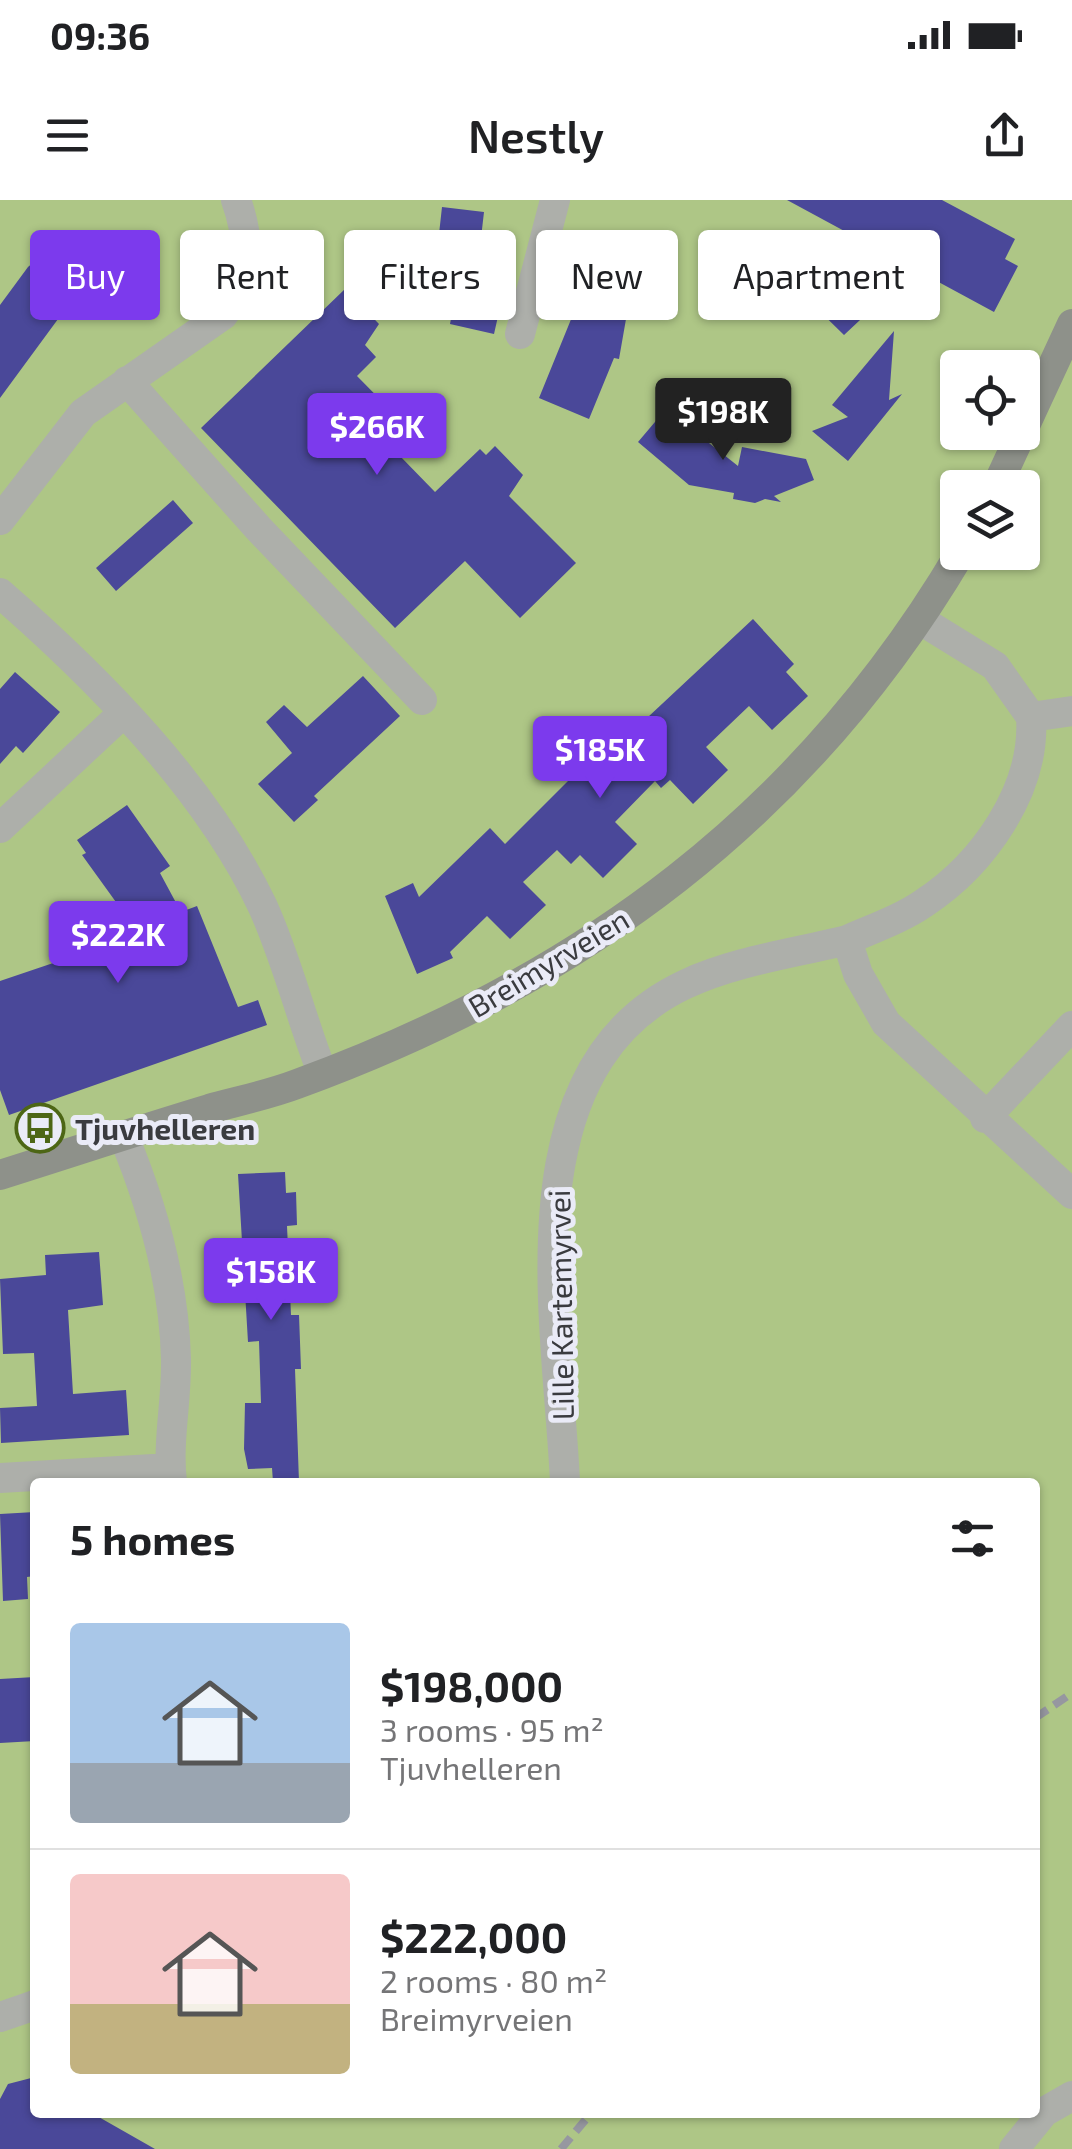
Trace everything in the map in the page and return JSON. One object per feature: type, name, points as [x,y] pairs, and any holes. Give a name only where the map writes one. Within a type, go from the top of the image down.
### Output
[{"type":"street","points":[[0,520],[68,429],[128,381],[223,316],[238,296],[247,255],[236,200]]},
{"type":"street","points":[[520,334],[555,200]]},
{"type":"street","points":[[1004,470],[1072,324]]},
{"type":"street","points":[[128,381],[258,528],[422,700]]},
{"type":"street","name":"Breimyrveien","points":[[0,1176],[272,1092],[386,1049],[492,999],[590,941],[660,893],[782,790],[854,710],[922,621],[951,570]]},
{"type":"street","points":[[0,593],[64,651],[198,801],[249,880],[322,1072]]},
{"type":"street","points":[[922,621],[996,666],[1032,717],[1072,711]]},
{"type":"street","points":[[3,817],[122,714]]},
{"type":"street","name":"Lille Kartemyrvei","points":[[565,1478],[552,1232],[560,1158],[584,1085],[632,1021],[684,984],[847,940],[920,906],[973,860],[997,829],[1021,784],[1032,744],[1032,717]]},
{"type":"street","points":[[847,940],[858,974],[886,1024],[1072,1194]]},
{"type":"street","points":[[985,1118],[1072,1026]]},
{"type":"street","points":[[0,1478],[171,1475],[176,1360],[171,1294],[149,1201],[123,1135]]},
{"type":"street","points":[[0,2017],[30,2007]]},
{"type":"street","points":[[1040,2117],[1072,2096]]},
{"type":"street","points":[[1014,2149],[1039,2118]]},
{"type":"green space","points":[[0,200],[1072,200],[1072,2149],[0,2149]]},
{"type":"building","points":[[787,200],[942,200],[1015,239],[1005,259],[1018,266],[994,312],[940,283],[940,230],[842,230]]},
{"type":"building","points":[[442,207],[484,212],[482,230],[439,230]]},
{"type":"building","points":[[28,267],[30,320],[57,320],[0,398],[0,305]]},
{"type":"building","points":[[344,290],[344,320],[375,320],[379,324],[365,345],[376,357],[357,376],[414,434],[399,455],[435,492],[480,449],[486,455],[495,446],[523,475],[509,496],[576,563],[520,618],[465,561],[395,628],[201,428],[313,320],[324,320],[324,309]]},
{"type":"building","points":[[451,320],[497,320],[494,334],[450,324]]},
{"type":"building","points":[[571,320],[626,320],[619,359],[614,358],[589,419],[539,398]]},
{"type":"building","points":[[829,320],[860,320],[844,335]]},
{"type":"building","points":[[894,331],[889,400],[902,394],[848,461],[812,431],[848,417],[832,405]]},
{"type":"building","points":[[666,409],[738,466],[742,447],[806,459],[814,480],[774,496],[781,502],[733,499],[734,493],[689,485],[638,442]]},
{"type":"building","points":[[173,500],[193,523],[116,591],[96,568]]},
{"type":"building","points":[[753,619],[794,664],[786,672],[808,696],[772,730],[749,706],[706,747],[728,770],[693,804],[670,780],[661,788],[655,781],[615,822],[637,844],[603,878],[580,855],[571,864],[557,850],[523,882],[546,905],[510,939],[487,916],[450,952],[453,958],[417,974],[385,896],[413,883],[419,897],[490,828],[505,844],[581,768],[587,774]]},
{"type":"building","points":[[15,672],[60,712],[23,753],[16,746],[0,764],[0,689]]},
{"type":"building","points":[[363,676],[400,716],[314,796],[318,800],[294,822],[258,784],[292,753],[266,722],[284,705],[307,727]]},
{"type":"building","points":[[127,805],[170,866],[160,873],[181,912],[197,906],[238,1007],[258,1000],[267,1025],[9,1115],[0,1090],[0,981],[139,934],[82,855],[86,853],[77,840]]},
{"type":"building","points":[[285,1172],[286,1193],[296,1192],[297,1225],[287,1226],[291,1315],[299,1315],[301,1369],[295,1369],[299,1478],[273,1478],[272,1468],[248,1469],[244,1449],[245,1403],[261,1403],[259,1341],[248,1342],[238,1174]]},
{"type":"building","points":[[99,1252],[103,1305],[68,1310],[73,1394],[126,1390],[129,1435],[1,1443],[0,1408],[37,1406],[34,1353],[3,1354],[0,1279],[46,1275],[45,1255]]},
{"type":"building","points":[[30,1512],[28,1599],[3,1601],[0,1514]]},
{"type":"building","points":[[30,1677],[30,1741],[0,1743],[0,1679]]},
{"type":"building","points":[[30,2078],[30,2118],[101,2118],[155,2149],[0,2149],[0,2099],[8,2084]]},
{"type":"railway","points":[[1040,1715],[1072,1693]]},
{"type":"railway","points":[[561,2149],[587,2118]]},
{"type":"place","name":"Tjuvhelleren","points":[[40,1128]]}]
